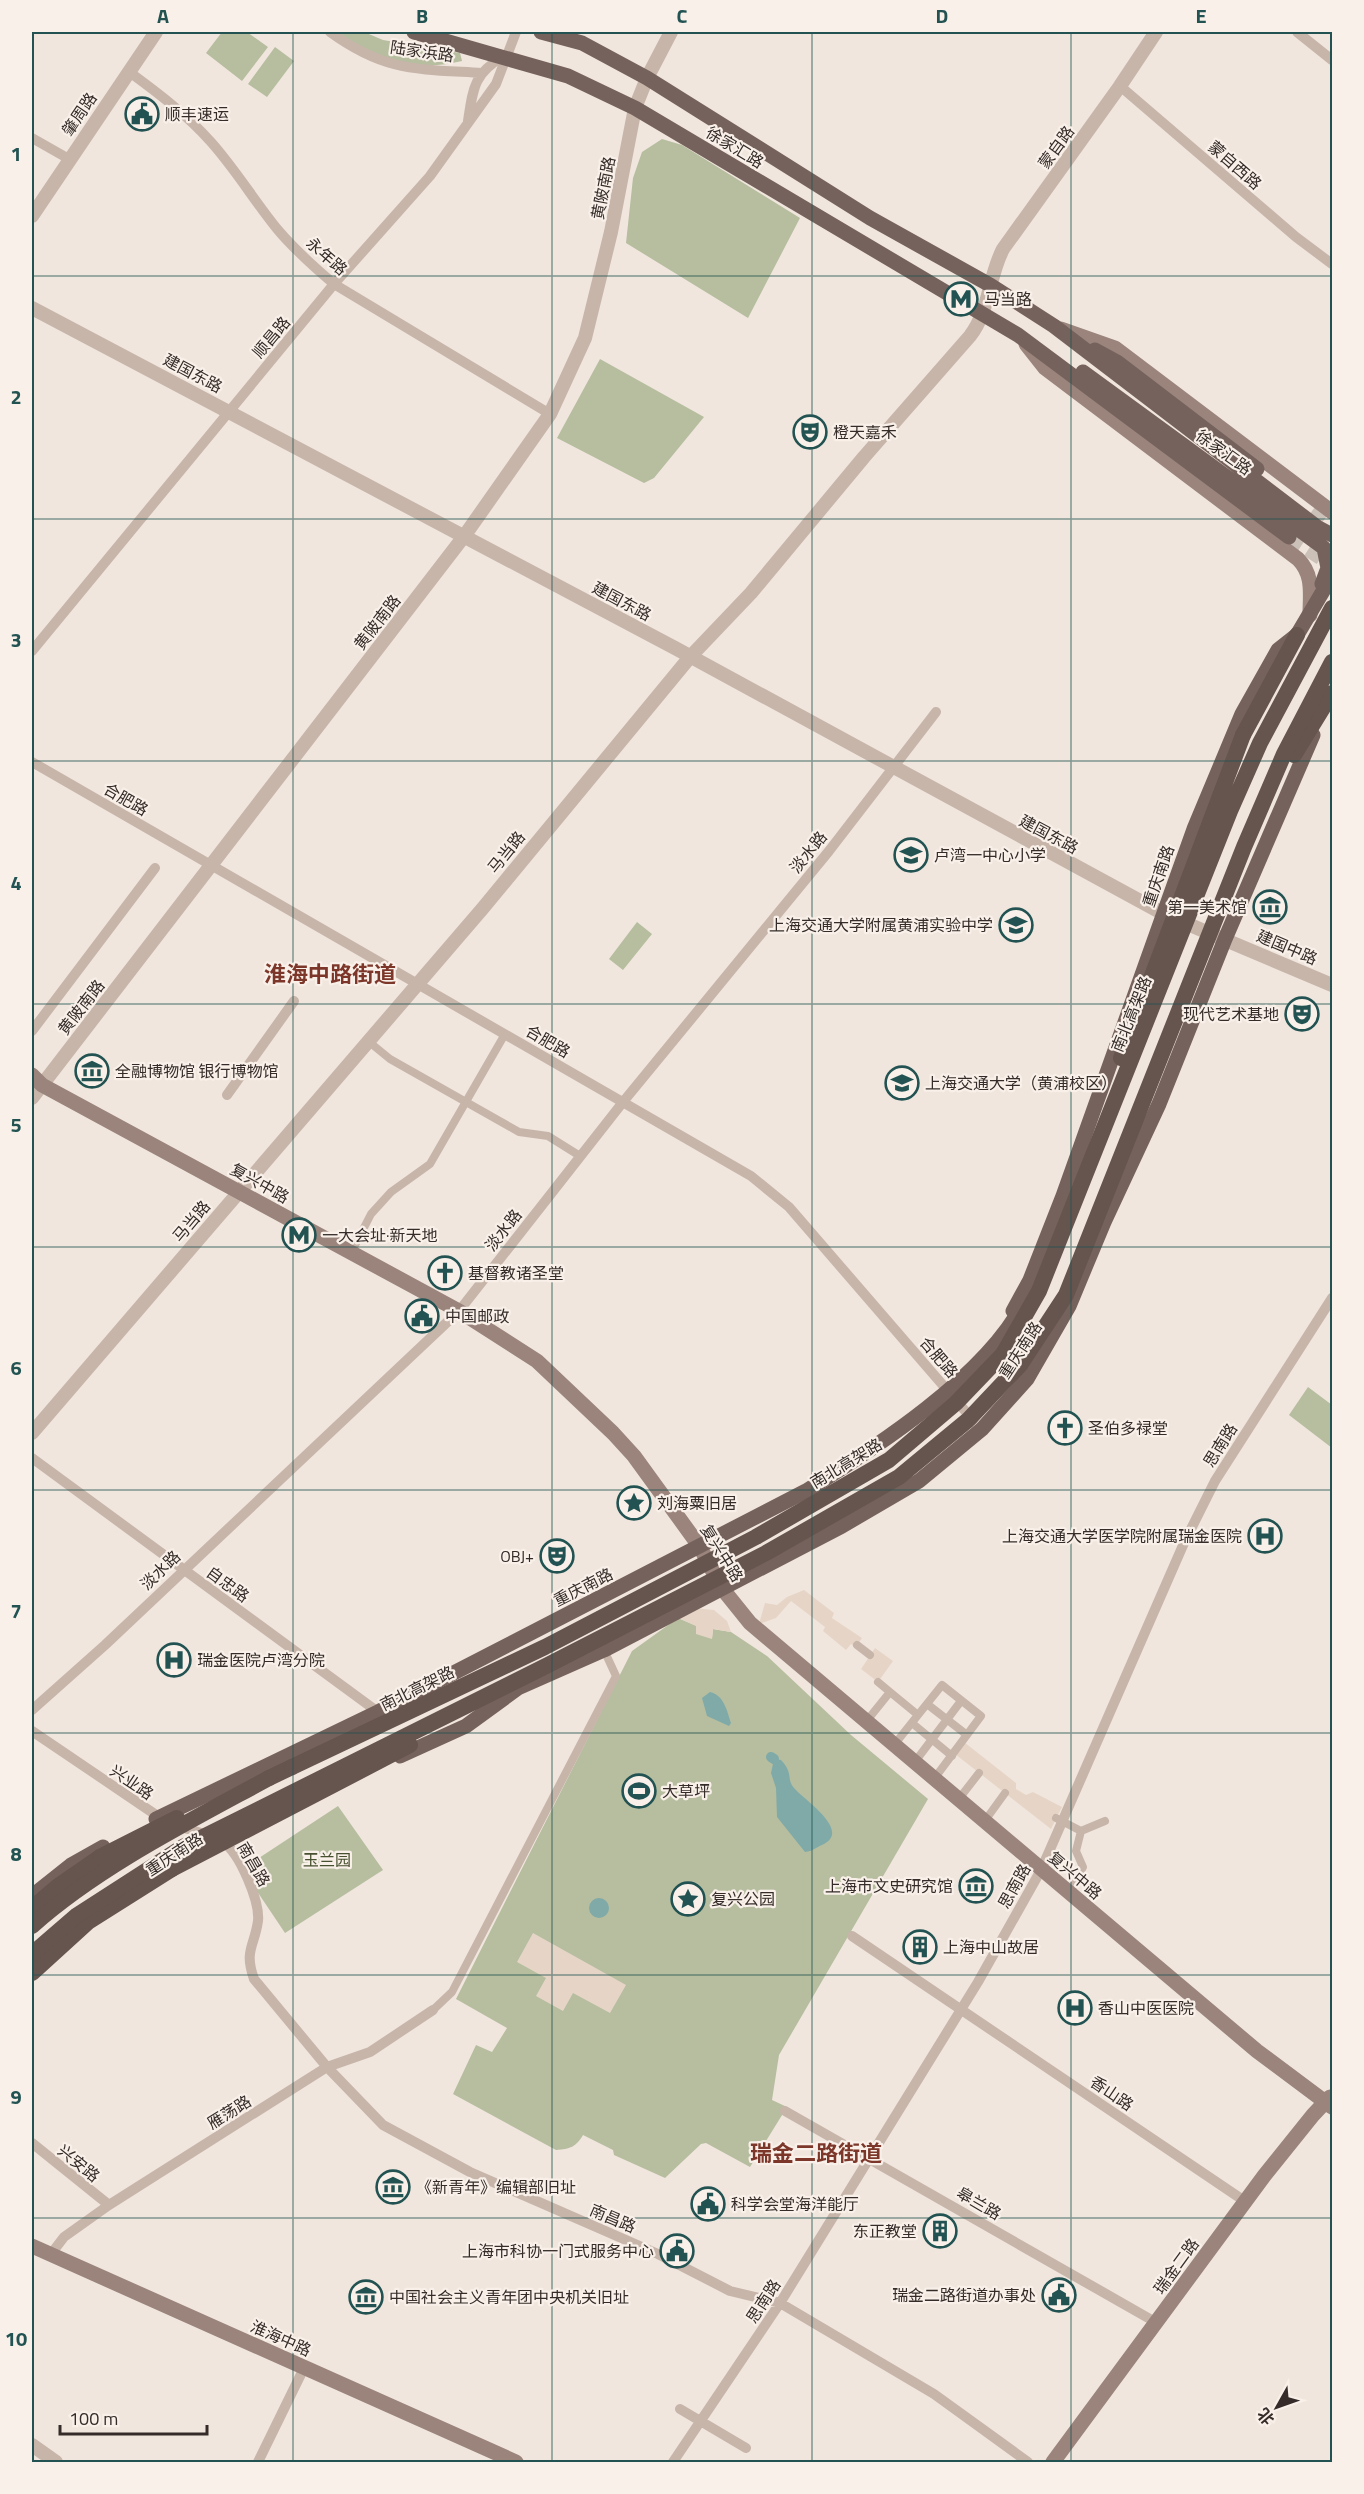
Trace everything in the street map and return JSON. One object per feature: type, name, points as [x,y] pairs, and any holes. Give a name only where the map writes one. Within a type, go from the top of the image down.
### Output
[{"type":"highway","name":"南北高架路","points":[[32,1924],[67,1897],[170,1832],[269,1778],[545,1647],[756,1537],[889,1460],[956,1403],[1003,1354],[1040,1291],[1234,801],[1260,743],[1332,608]]},
{"type":"highway","points":[[1088,1171],[1111,1087],[1243,735],[1297,635]]},
{"type":"highway","points":[[32,1954],[76,1916],[183,1847],[515,1686],[766,1553],[900,1477],[968,1420],[1020,1365],[1066,1295],[1244,847],[1284,754],[1332,662]]},
{"type":"highway","points":[[1134,1128],[1164,1074],[1258,838],[1294,755],[1332,693]]},
{"type":"highway","points":[[32,1972],[88,1922],[172,1869],[437,1731],[515,1686]]},
{"type":"highway","points":[[32,1908],[58,1886],[100,1857],[145,1832],[269,1778]]},
{"type":"main road","name":"徐家汇路","points":[[414,32],[505,56],[568,76],[635,108],[1018,335],[1289,537]]},
{"type":"main road","name":"徐家汇路","points":[[541,32],[582,43],[646,78],[870,218],[990,285],[1054,326],[1308,520],[1332,535]]},
{"type":"main road","name":"徐家汇路","points":[[1054,326],[1115,348],[1332,512]]},
{"type":"main road","points":[[1054,326],[1117,362],[1312,511]]},
{"type":"main road","name":"徐家汇路","points":[[1018,335],[1048,347],[1324,548],[1328,568],[1310,615]]},
{"type":"main road","points":[[1018,335],[1046,368],[1298,559],[1307,568],[1311,579],[1310,615]]},
{"type":"main road","points":[[1312,538],[1332,546]]},
{"type":"main road","name":"重庆南路","points":[[32,1896],[71,1865],[159,1818],[378,1712],[806,1491],[861,1456],[947,1389],[995,1343],[1030,1281],[1171,917],[1194,829],[1242,714],[1278,650],[1297,635],[1332,576]]},
{"type":"main road","points":[[1310,615],[1332,602]]},
{"type":"main road","name":"重庆南路","points":[[32,1959],[83,1916],[354,1763],[515,1686],[604,1650],[688,1607],[721,1587],[842,1526],[920,1481],[982,1429],[1027,1379],[1069,1306],[1104,1222],[1115,1187],[1219,936],[1288,754],[1314,711],[1332,693]]},
{"type":"main road","name":"复兴中路","points":[[35,1082],[459,1311],[537,1361],[634,1456],[700,1547],[721,1587],[750,1623],[865,1723],[1257,2051],[1330,2101]]},
{"type":"main road","name":"重庆南路","points":[[32,1983],[77,1938],[217,1840],[466,1726],[515,1686]]},
{"type":"main road","points":[[427,1730],[449,1733]]},
{"type":"main road","name":"重庆南路","points":[[32,1924],[57,1899],[130,1846],[159,1818]]},
{"type":"main road","name":"瑞金二路","points":[[1053,2463],[1246,2202],[1330,2101]]},
{"type":"main road","name":"淮海中路","points":[[32,2246],[516,2463]]},
{"type":"street","name":"肇周路","points":[[32,216],[156,32]]},
{"type":"street","name":"陆家浜路","points":[[330,32],[365,55],[394,66],[482,73]]},
{"type":"street","name":"顺昌路","points":[[32,651],[334,284],[430,176],[496,84],[516,32]]},
{"type":"street","name":"黄陂南路","points":[[32,1098],[35,1082],[211,865],[465,535],[550,414],[585,338],[611,231],[635,108],[646,78],[671,32]]},
{"type":"street","name":"蒙自路","points":[[990,285],[995,265],[1003,249],[1156,32]]},
{"type":"street","points":[[1297,32],[1332,60]]},
{"type":"street","points":[[467,125],[472,89],[485,67],[505,56]]},
{"type":"street","name":"永年路","points":[[128,71],[173,104],[193,123],[237,174],[278,230],[305,260],[334,284],[550,414]]},
{"type":"street","name":"蒙自西路","points":[[1120,86],[1296,237],[1332,264]]},
{"type":"street","points":[[32,138],[69,159]]},
{"type":"street","name":"马当路","points":[[32,1433],[417,984],[690,657],[751,593],[864,457],[970,336],[984,315],[990,285]]},
{"type":"street","name":"建国东路","points":[[32,308],[465,535],[1171,917],[1195,926]]},
{"type":"street","name":"淡水路","points":[[32,1710],[459,1311],[623,1102],[829,851],[936,712]]},
{"type":"street","name":"合肥路","points":[[32,762],[752,1176],[778,1196],[982,1429]]},
{"type":"street","points":[[32,1031],[155,868]]},
{"type":"street","name":"建国中路","points":[[1195,926],[1332,985]]},
{"type":"street","points":[[227,1095],[294,1001]]},
{"type":"street","points":[[351,1253],[371,1214],[392,1192],[430,1164],[505,1034]]},
{"type":"street","points":[[368,1041],[390,1059],[519,1132],[548,1136],[580,1156]]},
{"type":"street","name":"思南路","points":[[673,2463],[780,2303],[871,2158],[961,2010],[1041,1870],[1059,1820],[1184,1543],[1215,1481],[1332,1298]]},
{"type":"street","name":"自忠路","points":[[32,1458],[378,1712]]},
{"type":"street","points":[[857,1645],[870,1655]]},
{"type":"street","points":[[433,2010],[452,1992],[616,1676],[604,1650]]},
{"type":"street","points":[[878,1682],[918,1714]]},
{"type":"street","points":[[894,1745],[942,1685],[981,1716],[934,1779]]},
{"type":"street","points":[[865,1723],[890,1692]]},
{"type":"street","points":[[913,1763],[961,1701]]},
{"type":"street","points":[[927,1704],[967,1735]]},
{"type":"street","points":[[912,1723],[952,1756]]},
{"type":"street","name":"兴业路","points":[[32,1731],[159,1818],[217,1840]]},
{"type":"street","points":[[958,1800],[979,1773]]},
{"type":"street","points":[[984,1822],[1005,1793]]},
{"type":"street","points":[[1059,1820],[1081,1831],[1105,1821]]},
{"type":"street","points":[[1070,1893],[1083,1867],[1076,1851],[1081,1831]]},
{"type":"street","name":"南昌路","points":[[217,1840],[235,1856],[257,1899],[258,1921],[248,1962],[254,1979],[327,2067],[383,2125],[470,2172],[658,2254],[730,2291],[780,2303],[934,2394],[1028,2463]]},
{"type":"street","name":"香山路","points":[[852,1936],[1246,2202]]},
{"type":"street","name":"雁荡路","points":[[51,2254],[64,2236],[109,2205],[327,2067],[370,2052],[433,2010]]},
{"type":"street","name":"皋兰路","points":[[785,2111],[1157,2323]]},
{"type":"street","name":"兴安路","points":[[32,2143],[109,2205]]},
{"type":"street","points":[[258,2463],[304,2368]]},
{"type":"street","points":[[680,2409],[746,2448]]},
{"type":"street","points":[[32,2445],[56,2463]]},
{"type":"green space","points":[[222,32],[247,32],[268,47],[242,81],[206,53]]},
{"type":"green space","points":[[337,32],[364,32],[383,40],[460,53],[462,61],[428,65],[396,61],[366,49]]},
{"type":"green space","points":[[275,47],[294,61],[267,97],[248,84]]},
{"type":"green space","points":[[662,139],[682,145],[800,218],[748,318],[626,243],[633,178],[642,152]]},
{"type":"green space","points":[[600,359],[704,417],[654,478],[644,483],[557,438]]},
{"type":"green space","points":[[637,922],[652,934],[623,970],[609,959]]},
{"type":"green space","points":[[1308,1387],[1332,1405],[1332,1448],[1289,1415]]},
{"type":"green space","name":"复兴公园","points":[[678,1618],[697,1626],[712,1638],[713,1629],[731,1632],[767,1656],[851,1735],[928,1799],[779,2055],[772,2100],[787,2107],[750,2167],[706,2143],[701,2144],[665,2178],[614,2155],[613,2150],[583,2135],[572,2147],[556,2150],[453,2094],[476,2045],[492,2052],[507,2028],[456,1999],[632,1651]]},
{"type":"green space","name":"玉兰园","points":[[338,1806],[383,1870],[285,1933],[242,1869]]},
{"type":"shaded area","points":[[804,1590],[834,1613],[832,1618],[862,1638],[856,1647],[851,1644],[846,1650],[823,1631],[825,1627],[791,1601],[776,1618],[759,1624],[765,1603],[777,1605],[787,1597]]},
{"type":"shaded area","points":[[694,1608],[714,1610],[727,1621],[731,1632],[713,1629],[712,1639],[696,1634],[696,1626],[678,1618]]},
{"type":"shaded area","points":[[875,1648],[893,1661],[878,1682],[861,1669]]},
{"type":"shaded area","points":[[964,1742],[1016,1783],[1016,1789],[1026,1795],[1033,1792],[1062,1807],[1051,1829],[955,1754]]},
{"type":"shaded area","points":[[533,1933],[626,1985],[610,2013],[573,1993],[563,2011],[536,1996],[546,1978],[517,1962]]},
{"type":"water","points":[[710,1692],[719,1696],[724,1704],[731,1723],[729,1726],[707,1716],[702,1698]]},
{"type":"water","points":[[774,1759],[781,1760],[794,1788],[829,1824],[832,1832],[830,1839],[812,1850],[805,1852],[777,1817],[776,1788],[771,1773]]},
{"type":"water","points":[[599,1898],[606,1901],[609,1908],[606,1915],[599,1918],[592,1915],[589,1908],[592,1901]]},
{"type":"tunnel","points":[[1312,511],[1332,526]]},
{"type":"tunnel","points":[[1289,537],[1332,565]]},
{"type":"place","name":"顺丰速运","points":[[142,114]]},
{"type":"place","name":"马当路","points":[[961,299]]},
{"type":"place","name":"橙天嘉禾","points":[[810,432]]},
{"type":"place","name":"卢湾一中心小学","points":[[911,855]]},
{"type":"place","name":"第一美术馆","points":[[1270,907]]},
{"type":"place","name":"上海交通大学附属黄浦实验中学","points":[[1016,925]]},
{"type":"place","name":"现代艺术基地","points":[[1302,1014]]},
{"type":"place","name":"全融博物馆 银行博物馆","points":[[92,1071]]},
{"type":"place","name":"上海交通大学（黄浦校区）","points":[[902,1083]]},
{"type":"place","name":"一大会址·新天地","points":[[299,1235]]},
{"type":"place","name":"基督教诸圣堂","points":[[445,1273]]},
{"type":"place","name":"中国邮政","points":[[422,1316]]},
{"type":"place","name":"圣伯多禄堂","points":[[1065,1428]]},
{"type":"place","name":"刘海粟旧居","points":[[634,1503]]},
{"type":"place","name":"上海交通大学医学院附属瑞金医院","points":[[1265,1536]]},
{"type":"place","name":"OBJ+","points":[[557,1556]]},
{"type":"place","name":"瑞金医院卢湾分院","points":[[174,1660]]},
{"type":"place","name":"大草坪","points":[[639,1791]]},
{"type":"place","name":"上海市文史研究馆","points":[[976,1886]]},
{"type":"place","name":"复兴公园","points":[[688,1899]]},
{"type":"place","name":"上海中山故居","points":[[920,1947]]},
{"type":"place","name":"香山中医医院","points":[[1075,2008]]},
{"type":"place","name":"《新青年》编辑部旧址","points":[[393,2187]]},
{"type":"place","name":"科学会堂海洋能厅","points":[[708,2204]]},
{"type":"place","name":"东正教堂","points":[[940,2231]]},
{"type":"place","name":"上海市科协一门式服务中心","points":[[677,2251]]},
{"type":"place","name":"瑞金二路街道办事处","points":[[1059,2295]]},
{"type":"place","name":"中国社会主义青年团中央机关旧址","points":[[366,2297]]},
{"type":"district","name":"淮海中路街道","points":[[330,974]]},
{"type":"district","name":"瑞金二路街道","points":[[816,2153]]}]
